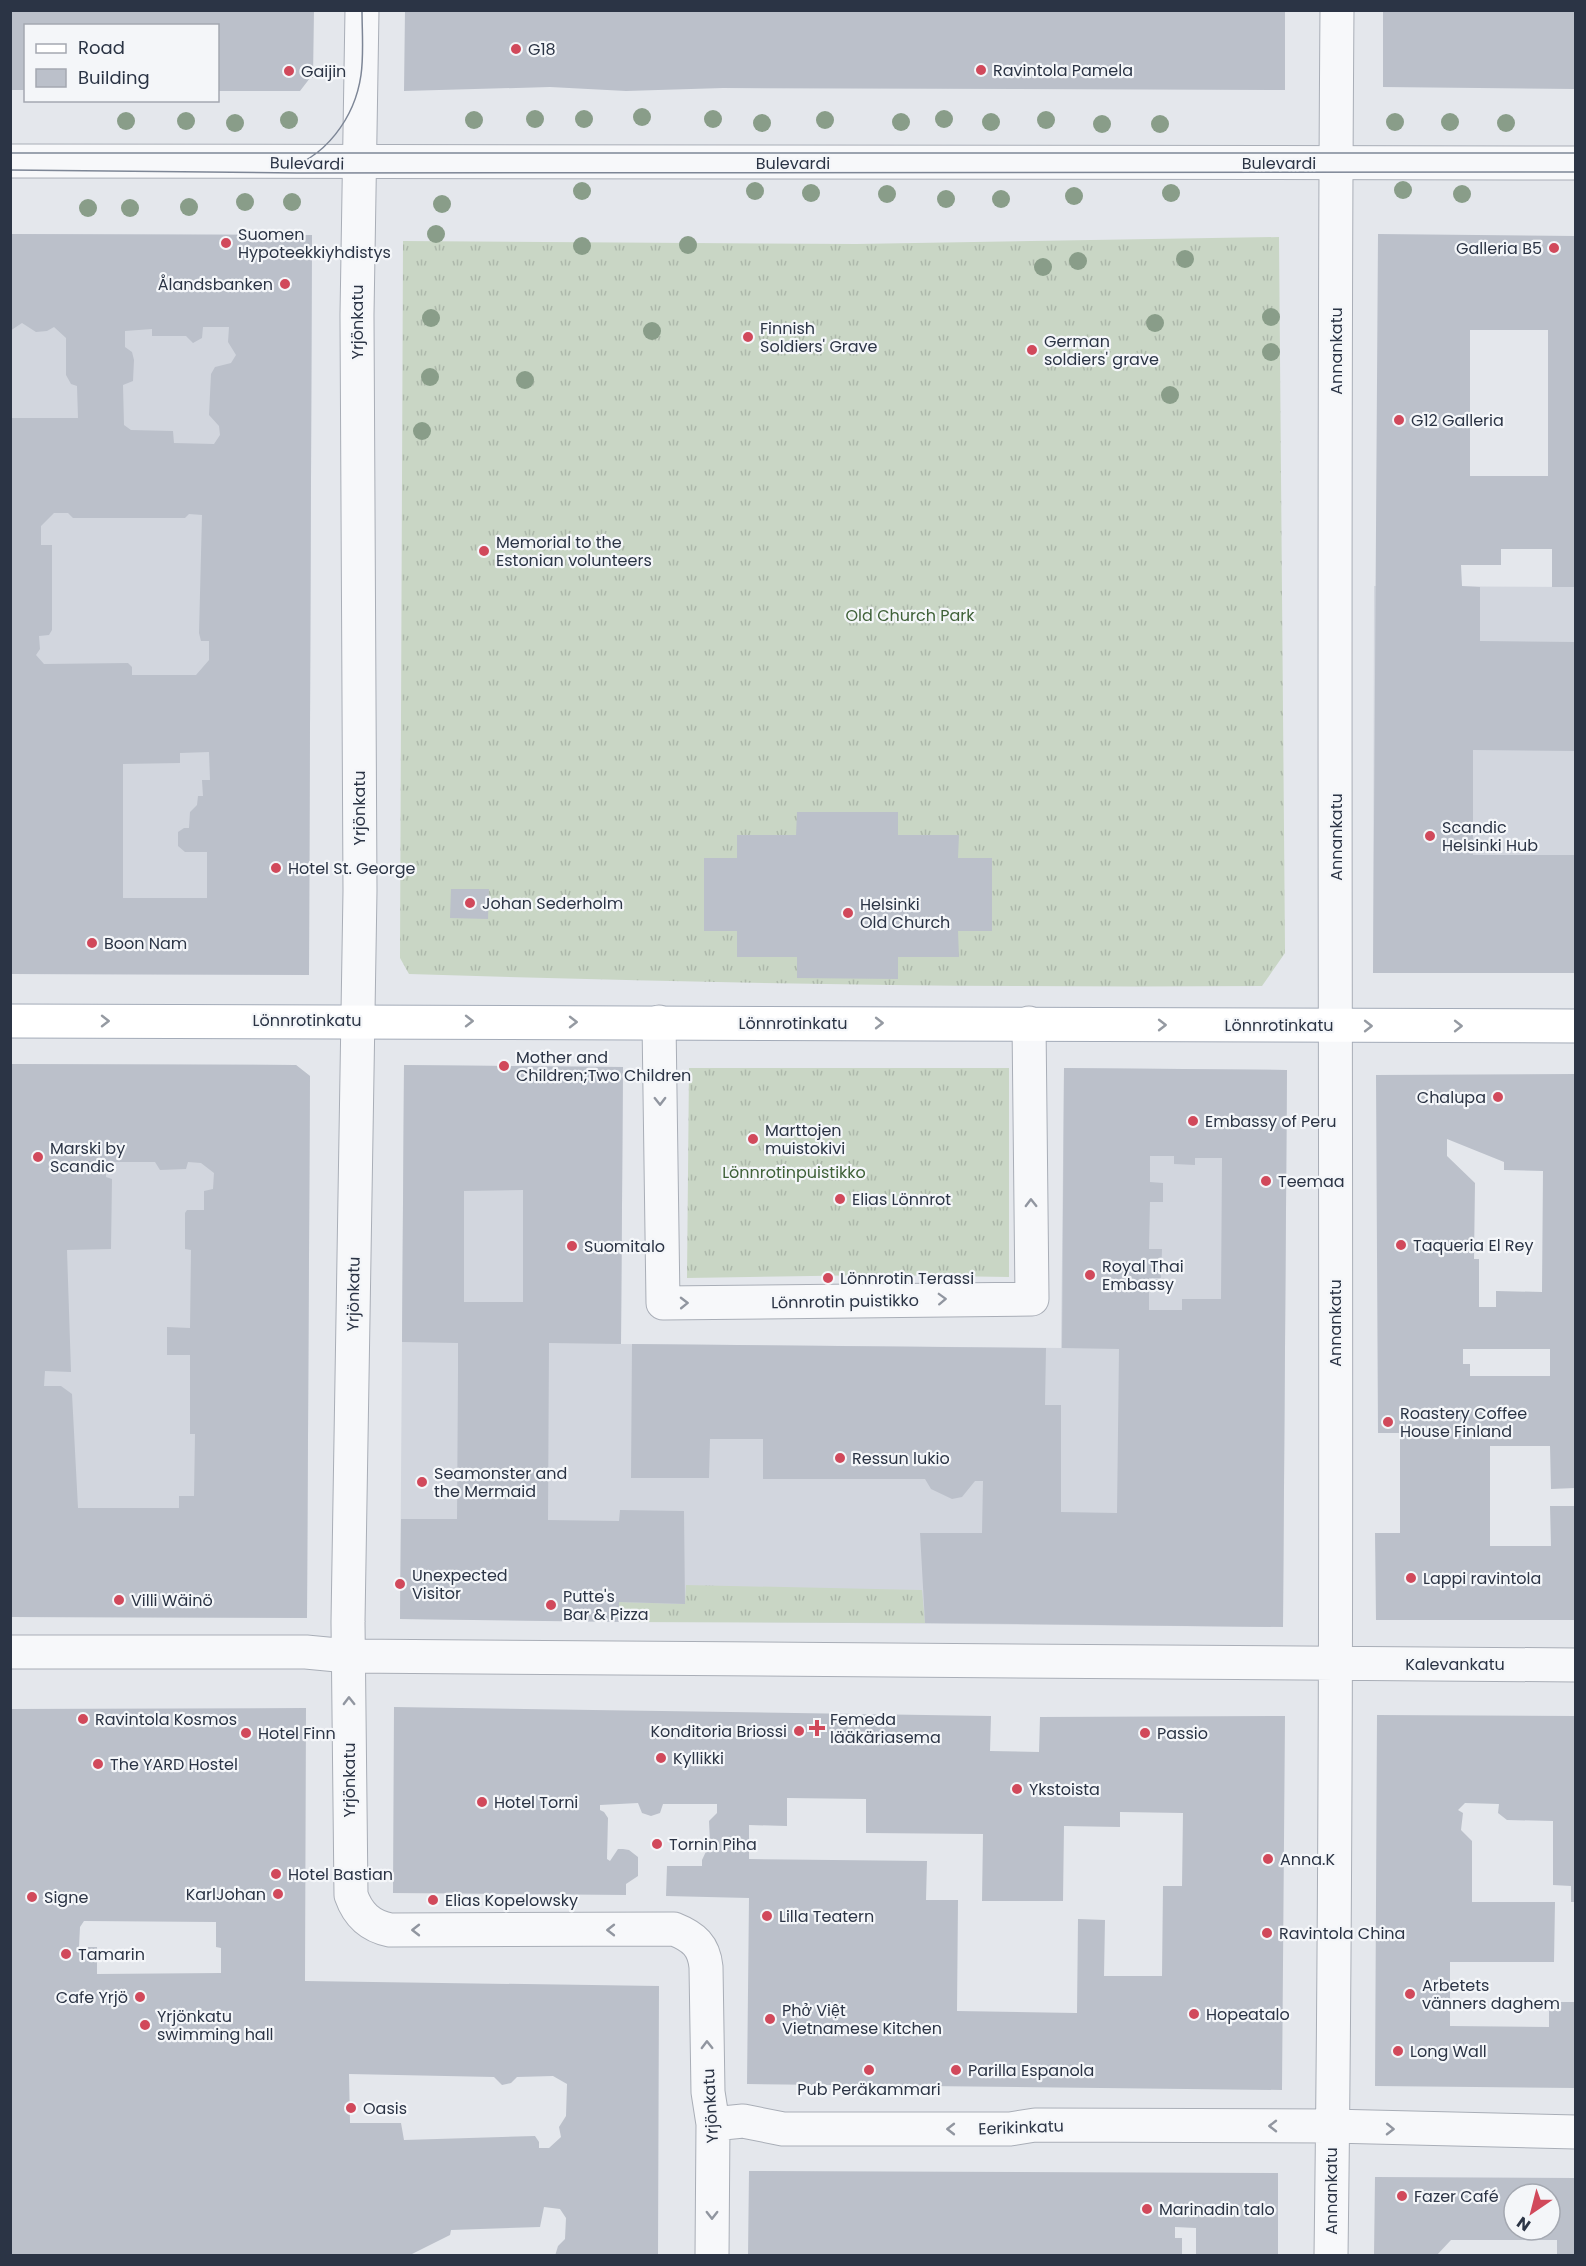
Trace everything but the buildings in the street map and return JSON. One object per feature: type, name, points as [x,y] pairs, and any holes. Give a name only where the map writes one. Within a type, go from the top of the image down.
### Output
[{"type":"main road","name":"Lönnrotinkatu","points":[[10,1021],[357,1020],[1575,1026]]},
{"type":"street","name":"Yrjönkatu","points":[[362,10],[357,315],[360,891],[348,1656],[351,1895],[362,1916],[379,1927],[390,1930],[674,1929],[693,1938],[705,1956],[706,1967],[708,2091],[713,2124],[712,2256]]},
{"type":"street","name":"Annankatu","points":[[1331,2256],[1335,1663],[1337,10]]},
{"type":"street","name":"Bulevardi","points":[[10,161],[1575,163]]},
{"type":"street","name":"Lönnrotin puistikko","points":[[659,1022],[663,1303],[1032,1299],[1029,1023]]},
{"type":"street","name":"Kalevankatu","points":[[10,1652],[306,1652],[348,1656],[1575,1665]]},
{"type":"street","name":"Eerikinkatu","points":[[713,2124],[743,2121],[783,2129],[1010,2129],[1035,2125],[1331,2126],[1575,2132]]},
{"type":"shaded area","points":[[10,234],[312,235],[309,975],[11,974]]},
{"type":"shaded area","points":[[1374,586],[1575,587],[1575,973],[1373,973]]},
{"type":"shaded area","points":[[11,1064],[296,1065],[310,1076],[307,1618],[11,1617]]},
{"type":"shaded area","points":[[404,1065],[623,1067],[621,1344],[1061,1348],[1064,1068],[1287,1070],[1283,1627],[400,1619]]},
{"type":"green space","name":"Old Church Park","points":[[1279,237],[1285,953],[1262,986],[836,984],[409,974],[400,958],[403,241],[856,244]]},
{"type":"green space","name":"Lönnrotinpuistikko","points":[[689,1068],[1009,1068],[1009,1277],[877,1275],[687,1278]]},
{"type":"green space","points":[[686,1585],[922,1590],[925,1623],[619,1622],[619,1602],[685,1604]]},
{"type":"tram line","points":[[282,169],[312,156],[324,146],[345,121],[358,91],[361,75],[362,10]]},
{"type":"tram line","points":[[10,153],[1576,153]]},
{"type":"tram line","points":[[10,170],[297,173],[1576,172]]},
{"type":"place","name":"G18","points":[[516,49]]},
{"type":"place","name":"Ravintola Pamela","points":[[981,70]]},
{"type":"place","name":"Gaijin","points":[[289,71]]},
{"type":"place","name":"Suomen Hypoteekkiyhdistys","points":[[226,243]]},
{"type":"place","name":"Galleria B5","points":[[1554,248]]},
{"type":"place","name":"Ålandsbanken","points":[[285,284]]},
{"type":"place","name":"Finnish Soldiers' Grave","points":[[748,337]]},
{"type":"place","name":"German soldiers' grave","points":[[1032,350]]},
{"type":"place","name":"G12 Galleria","points":[[1399,420]]},
{"type":"place","name":"Memorial to the Estonian volunteers","points":[[484,551]]},
{"type":"place","name":"Scandic Helsinki Hub","points":[[1430,836]]},
{"type":"place","name":"Hotel St. George","points":[[276,868]]},
{"type":"place","name":"Johan Sederholm","points":[[470,903]]},
{"type":"place","name":"Helsinki Old Church","points":[[848,913]]},
{"type":"place","name":"Boon Nam","points":[[92,943]]},
{"type":"place","name":"Mother and Children;Two Children","points":[[504,1066]]},
{"type":"place","name":"Chalupa","points":[[1498,1097]]},
{"type":"place","name":"Embassy of Peru","points":[[1193,1121]]},
{"type":"place","name":"Marttojen muistokivi","points":[[753,1139]]},
{"type":"place","name":"Marski by Scandic","points":[[38,1157]]},
{"type":"place","name":"Teemaa","points":[[1266,1181]]},
{"type":"place","name":"Elias Lönnrot","points":[[840,1199]]},
{"type":"place","name":"Taqueria El Rey","points":[[1401,1245]]},
{"type":"place","name":"Suomitalo","points":[[572,1246]]},
{"type":"place","name":"Royal Thai Embassy","points":[[1090,1275]]},
{"type":"place","name":"Lönnrotin Terassi","points":[[828,1278]]},
{"type":"place","name":"Roastery Coffee House Finland","points":[[1388,1422]]},
{"type":"place","name":"Ressun lukio","points":[[840,1458]]},
{"type":"place","name":"Seamonster and the Mermaid","points":[[422,1482]]},
{"type":"place","name":"Lappi ravintola","points":[[1411,1578]]},
{"type":"place","name":"Unexpected Visitor","points":[[400,1584]]},
{"type":"place","name":"Villi Wäinö","points":[[119,1600]]},
{"type":"place","name":"Putte's Bar & Pizza","points":[[551,1605]]},
{"type":"place","name":"Ravintola Kosmos","points":[[83,1719]]},
{"type":"place","name":"Femeda lääkäriasema","points":[[817,1728]]},
{"type":"place","name":"Konditoria Briossi","points":[[799,1731]]},
{"type":"place","name":"Hotel Finn","points":[[246,1733]]},
{"type":"place","name":"Passio","points":[[1145,1733]]},
{"type":"place","name":"Kyllikki","points":[[661,1758]]},
{"type":"place","name":"The YARD Hostel","points":[[98,1764]]},
{"type":"place","name":"Ykstoista","points":[[1017,1789]]},
{"type":"place","name":"Hotel Torni","points":[[482,1802]]},
{"type":"place","name":"Tornin Piha","points":[[657,1844]]},
{"type":"place","name":"Anna.K","points":[[1268,1859]]},
{"type":"place","name":"Hotel Bastian","points":[[276,1874]]},
{"type":"place","name":"KarlJohan","points":[[278,1894]]},
{"type":"place","name":"Signe","points":[[32,1897]]},
{"type":"place","name":"Elias Kopelowsky","points":[[433,1900]]},
{"type":"place","name":"Lilla Teatern","points":[[767,1916]]},
{"type":"place","name":"Ravintola China","points":[[1267,1933]]},
{"type":"place","name":"Tamarin","points":[[66,1954]]},
{"type":"place","name":"Arbetets vänners daghem","points":[[1410,1994]]},
{"type":"place","name":"Cafe Yrjö","points":[[140,1997]]},
{"type":"place","name":"Hopeatalo","points":[[1194,2014]]},
{"type":"place","name":"Phở Việt Vietnamese Kitchen","points":[[770,2019]]},
{"type":"place","name":"Yrjönkatu swimming hall","points":[[145,2025]]},
{"type":"place","name":"Long Wall","points":[[1398,2051]]},
{"type":"place","name":"Pub Peräkammari","points":[[869,2070]]},
{"type":"place","name":"Parilla Espanola","points":[[956,2070]]},
{"type":"place","name":"Oasis","points":[[351,2108]]},
{"type":"place","name":"Fazer Café","points":[[1402,2196]]},
{"type":"place","name":"Marinadin talo","points":[[1147,2209]]}]
